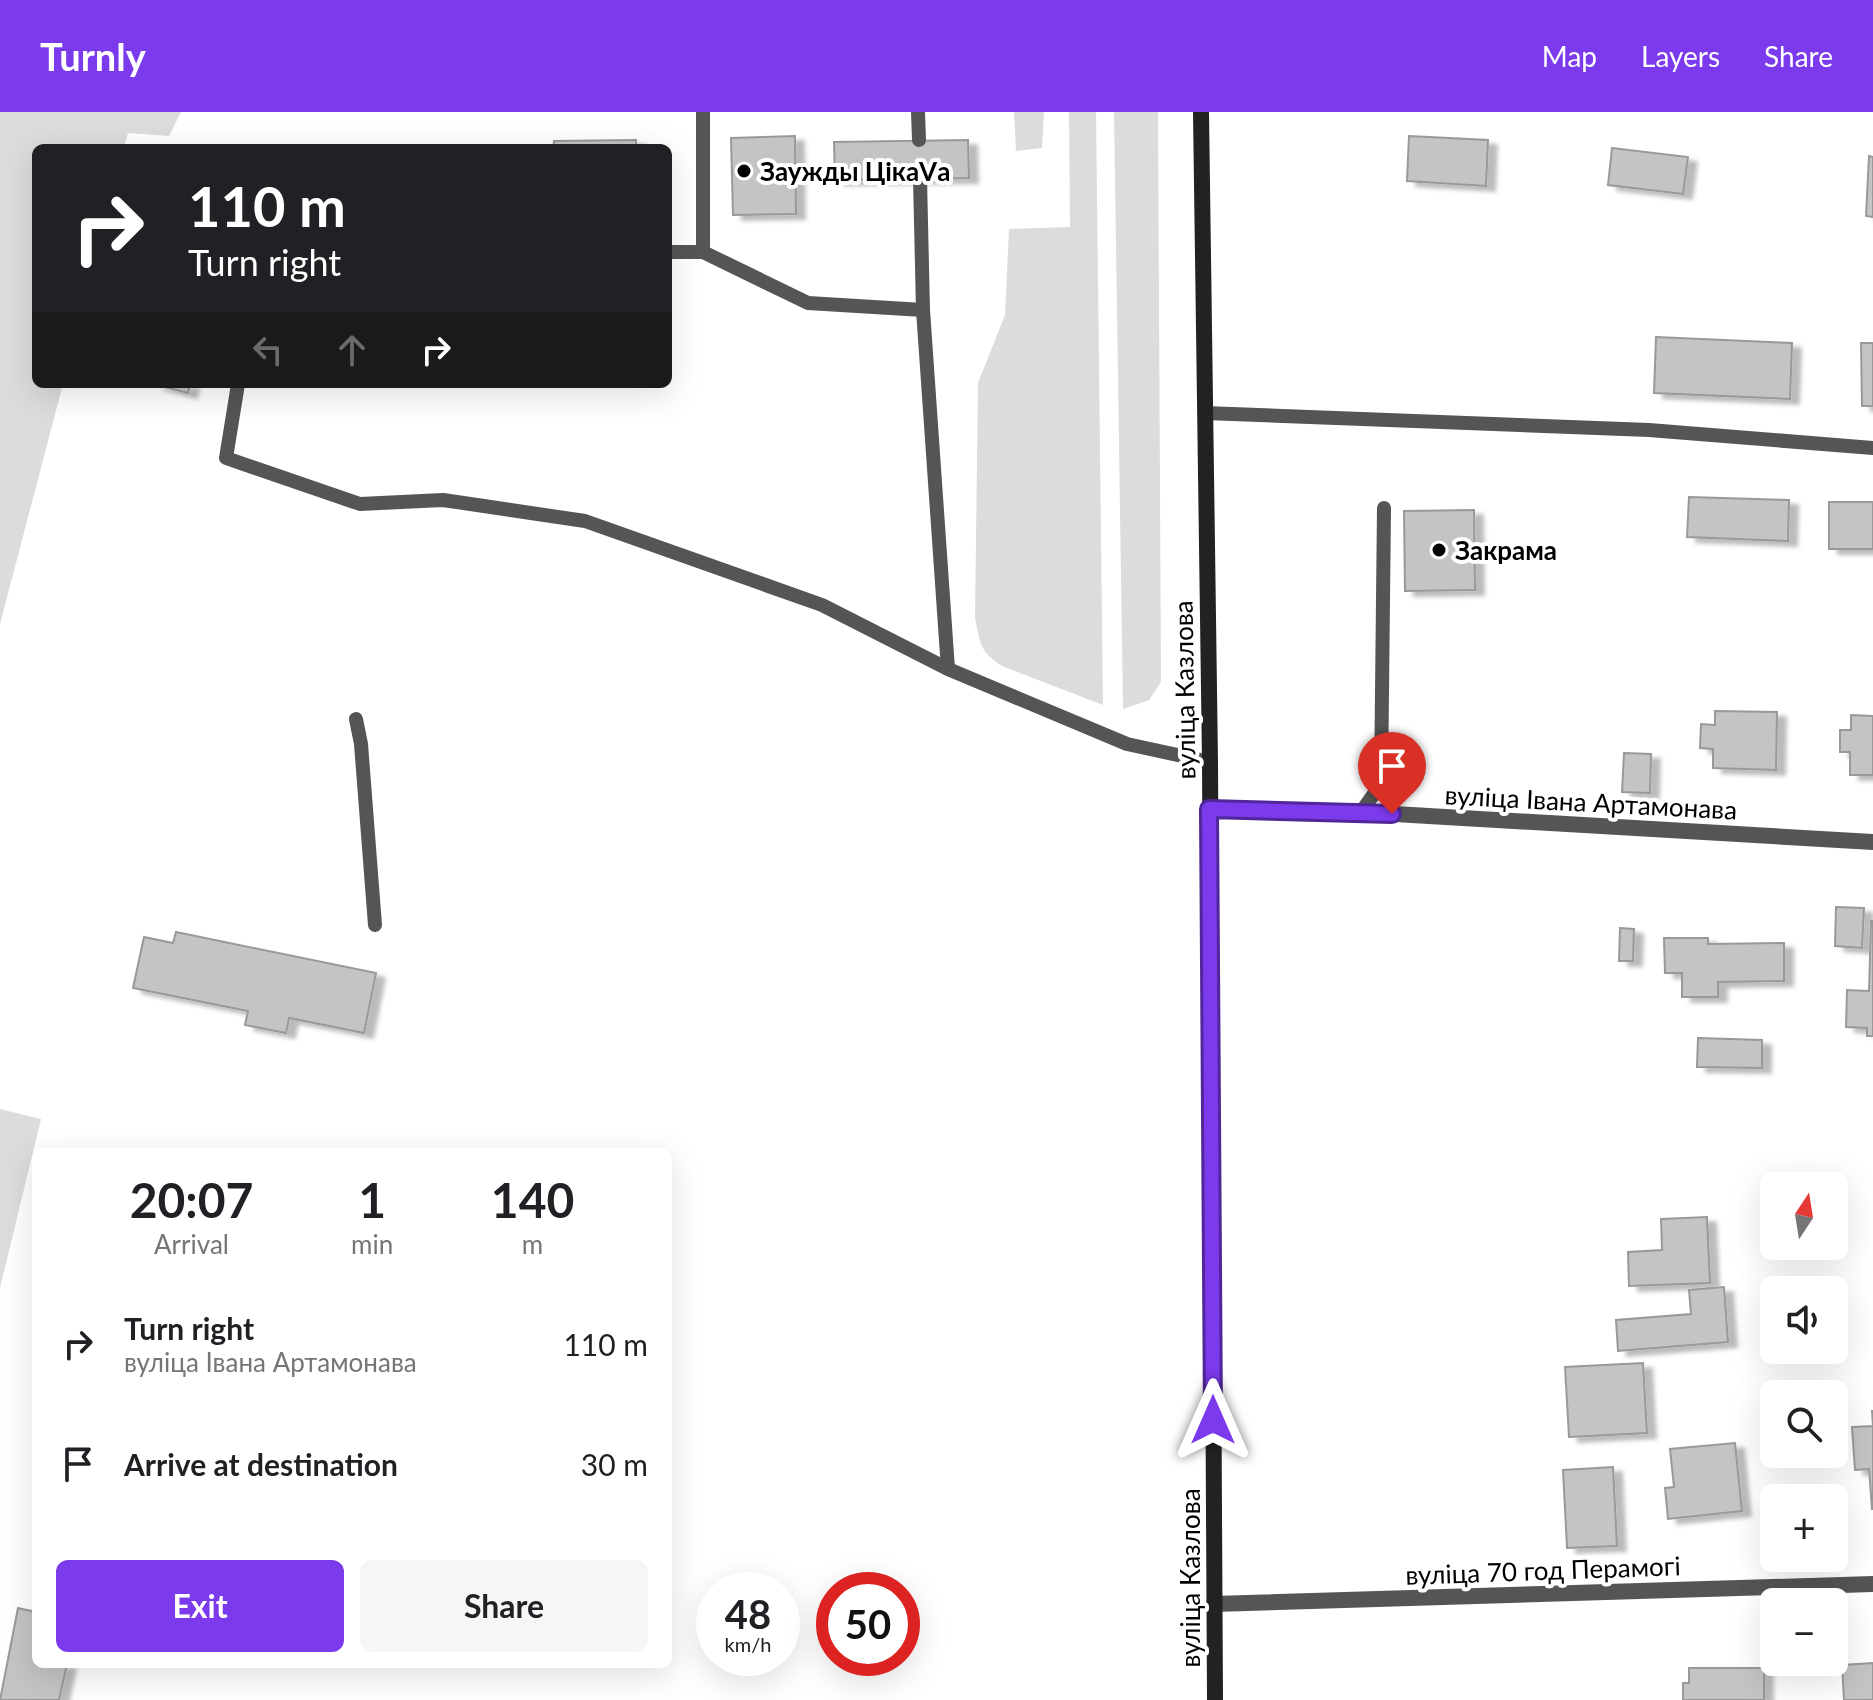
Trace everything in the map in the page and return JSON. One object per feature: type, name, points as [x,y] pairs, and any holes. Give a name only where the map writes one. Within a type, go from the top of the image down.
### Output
[{"type":"main road","name":"вуліца Казлова","points":[[1201,112],[1210,762],[1215,1700]]},
{"type":"street","name":"вуліца Івана Артамонава","points":[[1209,809],[1361,812],[1873,842]]},
{"type":"street","name":"вуліца 70 год Перамогі","points":[[1214,1604],[1873,1584]]},
{"type":"lane","points":[[703,112],[703,252]]},
{"type":"lane","points":[[918,112],[919,140]]},
{"type":"lane","points":[[920,178],[923,310],[948,669]]},
{"type":"lane","points":[[672,252],[703,252],[808,303],[923,310]]},
{"type":"lane","points":[[237,388],[226,458],[360,504],[443,500],[585,521],[822,605],[948,669],[1127,744],[1210,762]]},
{"type":"lane","points":[[1205,413],[1649,430],[1873,448]]},
{"type":"lane","points":[[1361,812],[1381,784],[1384,508]]},
{"type":"lane","points":[[356,719],[361,744],[375,925]]},
{"type":"shaded area","points":[[0,112],[181,112],[169,136],[128,133],[125,144],[32,144],[32,388],[62,388],[0,624]]},
{"type":"shaded area","points":[[1014,112],[1044,112],[1042,148],[1016,151]]},
{"type":"shaded area","points":[[1069,112],[1096,112],[1103,705],[1002,666],[982,646],[975,618],[978,383],[1005,315],[1009,229],[1070,227]]},
{"type":"shaded area","points":[[1114,112],[1158,112],[1161,682],[1149,700],[1123,709]]},
{"type":"shaded area","points":[[0,1109],[41,1119],[0,1288]]},
{"type":"building","points":[[795,136],[796,214],[733,215],[731,138]]},
{"type":"building","points":[[1409,136],[1488,140],[1486,186],[1407,181]]},
{"type":"building","points":[[636,140],[636,144],[554,144],[554,141]]},
{"type":"building","points":[[968,140],[969,178],[835,180],[834,142]]},
{"type":"building","points":[[1612,148],[1688,157],[1683,194],[1608,185]]},
{"type":"building","points":[[1869,156],[1873,157],[1873,217],[1866,216]]},
{"type":"building","points":[[1656,337],[1792,343],[1790,399],[1654,393]]},
{"type":"building","points":[[1861,343],[1873,343],[1873,406],[1862,406]]},
{"type":"building","points":[[169,388],[189,388],[188,393]]},
{"type":"building","points":[[1689,497],[1789,500],[1788,541],[1687,537]]},
{"type":"building","points":[[1829,502],[1873,502],[1873,549],[1829,549]]},
{"type":"building","name":"Закрама","points":[[1474,510],[1475,590],[1405,591],[1404,511]]},
{"type":"building","points":[[1715,711],[1777,712],[1776,770],[1713,768],[1713,749],[1700,748],[1701,724],[1715,725]]},
{"type":"building","points":[[1851,715],[1873,716],[1873,775],[1850,775],[1850,752],[1840,752],[1840,730],[1851,730]]},
{"type":"building","points":[[1624,753],[1651,754],[1650,793],[1622,792]]},
{"type":"building","points":[[1836,907],[1864,908],[1862,948],[1835,946]]},
{"type":"building","points":[[1871,921],[1873,1036],[1867,1036],[1867,1028],[1846,1027],[1847,990],[1869,991]]},
{"type":"building","points":[[1620,928],[1634,929],[1633,961],[1619,961]]},
{"type":"building","points":[[176,932],[376,973],[364,1033],[289,1018],[286,1033],[245,1025],[248,1011],[133,988],[144,937],[173,943]]},
{"type":"building","points":[[1664,938],[1708,938],[1708,944],[1784,943],[1784,981],[1718,982],[1718,997],[1682,997],[1682,973],[1665,973]]},
{"type":"building","points":[[1698,1038],[1762,1040],[1762,1068],[1697,1067]]},
{"type":"building","points":[[1707,1217],[1710,1283],[1629,1286],[1628,1252],[1662,1250],[1661,1219]]},
{"type":"building","points":[[1724,1287],[1728,1342],[1618,1351],[1616,1320],[1691,1314],[1689,1290]]},
{"type":"building","points":[[1643,1363],[1647,1433],[1569,1437],[1565,1367]]},
{"type":"building","points":[[1873,1426],[1872,1509],[1869,1469],[1855,1470],[1852,1427]]},
{"type":"building","points":[[1735,1443],[1742,1511],[1668,1519],[1665,1488],[1674,1487],[1670,1449]]},
{"type":"building","points":[[1613,1467],[1617,1546],[1567,1548],[1563,1470]]},
{"type":"building","points":[[18,1608],[32,1611],[32,1668],[66,1668],[59,1700],[0,1700]]},
{"type":"building","points":[[1873,1663],[1873,1700],[1844,1700],[1843,1676],[1848,1676],[1848,1665]]},
{"type":"building","points":[[1689,1668],[1760,1668],[1760,1676],[1764,1676],[1764,1700],[1683,1700],[1683,1683],[1689,1683]]},
{"type":"place","name":"Заужды ЦікаVа","points":[[744,171]]},
{"type":"place","name":"Закрама","points":[[1439,550]]},
{"type":"route","points":[[1213,1420],[1209,809],[1392,814]]}]
